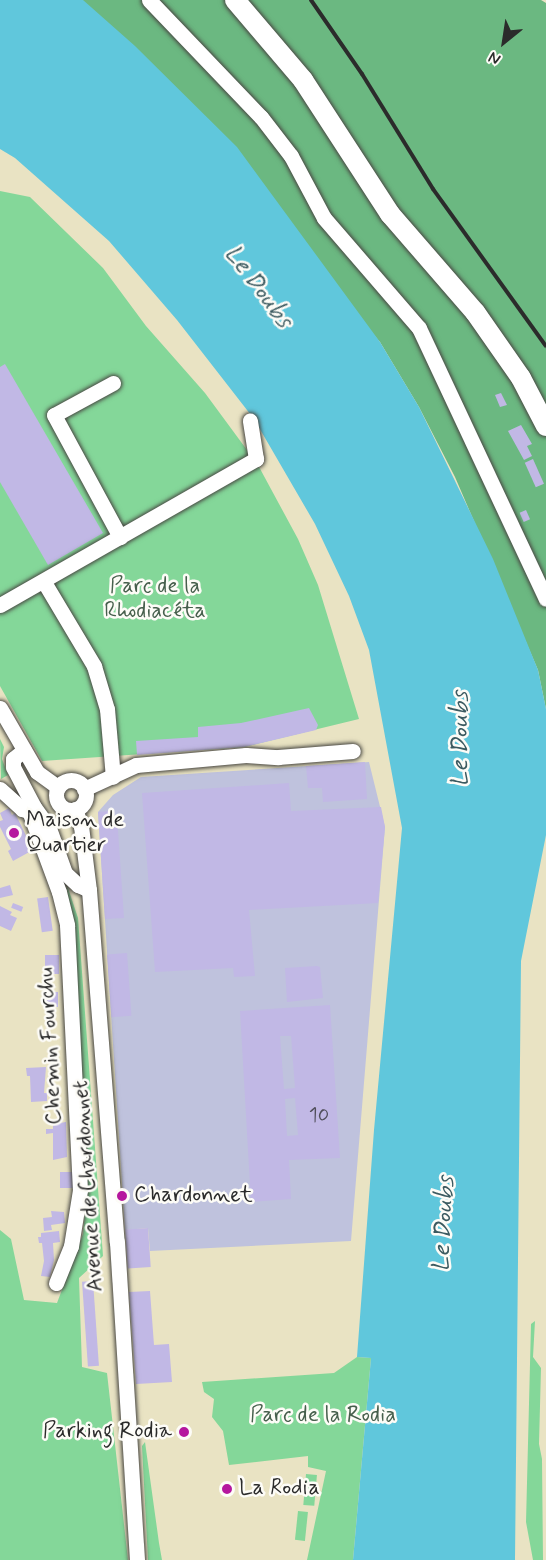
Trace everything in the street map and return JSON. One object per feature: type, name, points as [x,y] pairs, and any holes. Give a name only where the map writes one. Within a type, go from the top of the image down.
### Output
[{"type":"main road","points":[[235,0],[303,80],[385,207],[475,312],[520,378],[546,426]]},
{"type":"street","points":[[149,0],[261,117],[291,156],[324,218],[419,328],[546,599]]},
{"type":"street","points":[[113,383],[54,415],[120,537]]},
{"type":"street","points":[[0,605],[45,582],[256,459],[250,420]]},
{"type":"street","points":[[45,582],[94,666],[107,709],[112,777]]},
{"type":"street","points":[[0,708],[37,772],[58,787]]},
{"type":"street","points":[[24,750],[12,763],[31,809],[49,828],[65,873],[78,885],[89,890]]},
{"type":"street","points":[[84,789],[136,765],[246,755],[278,757],[352,751]]},
{"type":"street","points":[[74,780],[84,789],[84,803],[75,809],[61,806],[56,797],[58,787],[65,781],[74,780]]},
{"type":"street","points":[[0,789],[22,808],[31,809]]},
{"type":"street","name":"Chemin Fourchu","points":[[31,809],[59,892],[67,925],[80,1190],[71,1246],[56,1283]]},
{"type":"street","name":"Avenue de Chardonnet","points":[[75,809],[81,826],[89,890],[117,1242],[137,1560]]},
{"type":"shaded area","points":[[369,762],[385,827],[351,1241],[150,1251],[148,1228],[125,1230],[98,812],[113,795],[141,777]]},
{"type":"green space","points":[[82,0],[541,0],[546,3],[546,709],[538,670],[455,477],[419,407],[380,342]]},
{"type":"green space","name":"Parc de la Rhodiacéta","points":[[0,191],[30,197],[103,268],[146,326],[205,393],[258,465],[298,539],[318,585],[359,719],[244,747],[42,761],[0,686]]},
{"type":"green space","points":[[0,739],[4,747],[2,759],[8,775],[1,779]]},
{"type":"green space","points":[[66,882],[78,918],[103,1256],[79,1278],[82,1367],[107,1373],[128,1560],[0,1560],[0,1230],[11,1239],[24,1300],[57,1303],[83,1234],[88,1177],[74,943]]},
{"type":"green space","points":[[535,1321],[533,1357],[541,1368],[539,1444],[542,1459],[543,1560],[533,1560],[526,1522],[531,1324]]},
{"type":"green space","name":"Parc de la Rodia","points":[[357,1357],[371,1358],[353,1560],[307,1560],[326,1471],[308,1467],[308,1456],[229,1465],[223,1431],[212,1417],[214,1399],[204,1392],[202,1382],[334,1373]]},
{"type":"green space","points":[[145,1442],[162,1560],[148,1560],[142,1446]]},
{"type":"green space","points":[[306,1474],[317,1475],[314,1506],[303,1505]]},
{"type":"green space","points":[[298,1511],[308,1512],[305,1541],[295,1540]]},
{"type":"water","name":"Le Doubs","points":[[0,0],[83,0],[135,46],[237,147],[380,342],[419,407],[493,559],[538,670],[546,709],[546,835],[521,961],[515,1560],[353,1560],[371,1358],[357,1357],[374,1130],[402,828],[369,650],[349,596],[315,524],[254,419],[177,320],[109,241],[15,158],[0,149]]},
{"type":"building","points":[[5,364],[103,533],[48,565],[0,482],[0,367]]},
{"type":"building","points":[[501,393],[507,405],[500,407],[495,395]]},
{"type":"building","points":[[521,425],[532,444],[527,446],[532,456],[524,460],[508,431]]},
{"type":"building","points":[[533,459],[544,484],[536,487],[525,463]]},
{"type":"building","points":[[526,510],[530,519],[524,522],[520,513]]},
{"type":"building","points":[[309,708],[318,725],[316,730],[244,747],[137,755],[136,741],[198,737],[198,727],[241,723]]},
{"type":"building","points":[[365,762],[367,799],[323,802],[322,788],[308,788],[306,766]]},
{"type":"building","points":[[289,783],[291,811],[381,807],[385,827],[378,903],[249,910],[255,976],[234,977],[233,968],[155,972],[142,793]]},
{"type":"building","name":"Maison de Quartier","points":[[9,808],[12,815],[15,813],[33,850],[13,861],[8,851],[11,849],[0,827],[0,821],[3,820],[0,813]]},
{"type":"building","points":[[109,811],[109,816],[117,816],[124,918],[105,919],[98,812]]},
{"type":"building","points":[[10,885],[13,895],[0,898],[0,888]]},
{"type":"building","points":[[48,897],[53,931],[42,932],[37,899]]},
{"type":"building","points":[[13,903],[23,907],[21,912],[11,908]]},
{"type":"building","points":[[0,906],[12,912],[10,915],[17,918],[11,931],[0,926]]},
{"type":"building","points":[[127,953],[131,1016],[111,1017],[107,954]]},
{"type":"building","points":[[45,955],[59,955],[59,974],[45,974]]},
{"type":"building","points":[[320,967],[323,998],[287,1002],[285,968]]},
{"type":"building","points":[[45,992],[58,992],[58,1007],[45,1007]]},
{"type":"building","points":[[330,1005],[340,1158],[289,1160],[291,1199],[251,1202],[240,1011]],"holes":[[[280,1036],[291,1036],[295,1088],[284,1089]],[[295,1098],[298,1135],[287,1136],[285,1099]]]},
{"type":"building","points":[[46,1067],[44,1093],[47,1093],[47,1101],[31,1102],[30,1076],[27,1076],[26,1068]]},
{"type":"building","points":[[66,1122],[67,1157],[53,1160],[53,1133],[46,1134],[46,1129],[53,1129],[53,1124]]},
{"type":"building","points":[[60,1172],[73,1172],[73,1188],[60,1188]]},
{"type":"building","points":[[51,1211],[64,1212],[65,1223],[51,1225],[52,1230],[44,1231],[43,1218],[52,1217]]},
{"type":"building","points":[[148,1228],[151,1267],[128,1269],[125,1230]]},
{"type":"building","points":[[59,1231],[60,1242],[53,1243],[54,1260],[50,1277],[41,1276],[44,1261],[42,1243],[39,1243],[38,1237],[41,1237],[41,1233]]},
{"type":"building","points":[[93,1281],[99,1366],[88,1367],[82,1282]]},
{"type":"building","points":[[150,1291],[154,1345],[169,1344],[172,1382],[136,1384],[129,1292]]},
{"type":"railway","points":[[311,0],[362,74],[433,189],[546,346]]},
{"type":"place","name":"Maison de Quartier","points":[[14,833]]},
{"type":"place","name":"Chardonnet","points":[[122,1196]]},
{"type":"place","name":"Parking Rodia","points":[[184,1432]]},
{"type":"place","name":"La Rodia","points":[[227,1489]]}]
